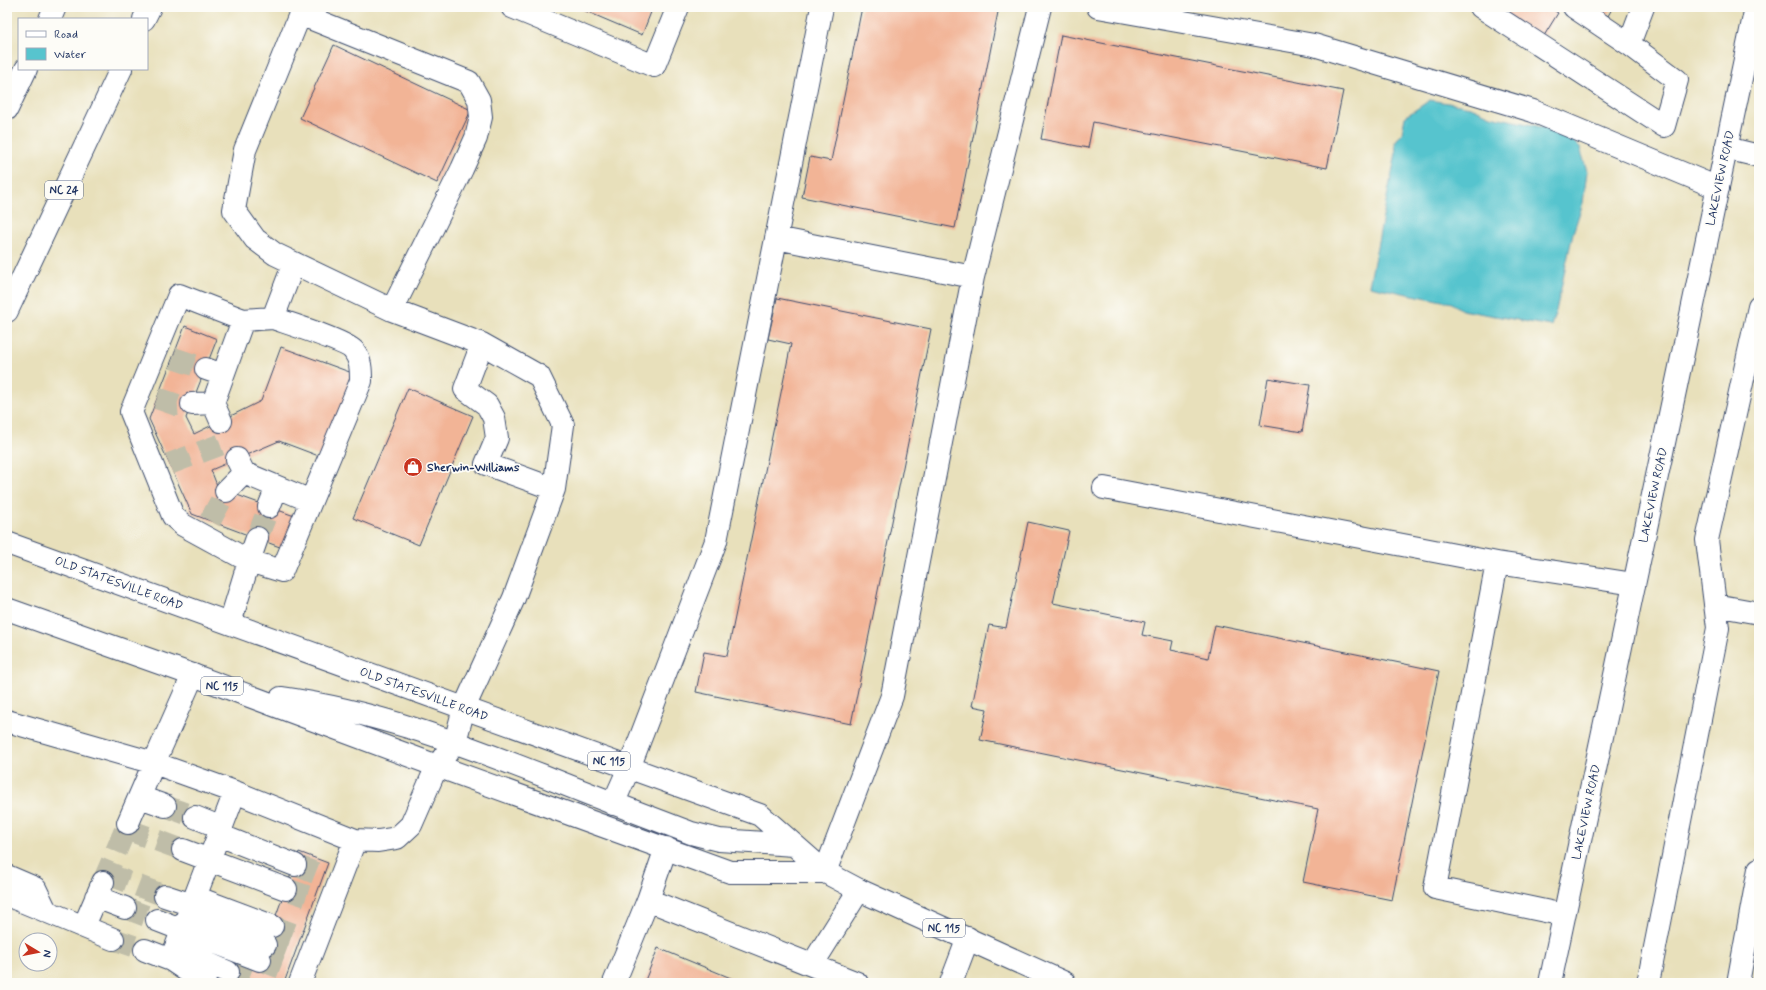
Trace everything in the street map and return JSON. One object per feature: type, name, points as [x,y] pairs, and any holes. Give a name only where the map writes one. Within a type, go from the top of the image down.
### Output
[{"type":"main road","points":[[50,18],[55,7]]},
{"type":"main road","points":[[144,18],[150,7]]},
{"type":"main road","points":[[512,7],[654,66],[678,7]]},
{"type":"main road","points":[[614,804],[716,541],[822,7]]},
{"type":"main road","points":[[825,872],[892,696],[973,277],[1040,7]]},
{"type":"main road","points":[[1098,7],[1314,45],[1533,111],[1718,188]]},
{"type":"main road","points":[[1481,7],[1664,126],[1677,80],[1574,7]]},
{"type":"main road","points":[[1628,44],[1643,7]]},
{"type":"main road","name":"LAKEVIEW ROAD","points":[[1550,983],[1756,7]]},
{"type":"main road","points":[[7,738],[17,725],[154,763],[235,792],[355,840],[378,841],[397,838],[411,824],[437,766],[455,742],[464,708],[514,598],[554,489],[563,425],[538,376],[482,344],[392,310],[275,254],[255,239],[234,210],[245,150],[302,10],[469,82],[478,100],[481,117],[476,138],[392,310]]},
{"type":"main road","points":[[7,109],[26,70]]},
{"type":"main road","name":"NC 24","points":[[7,311],[121,70]]},
{"type":"main road","points":[[1726,148],[1759,156]]},
{"type":"main road","points":[[776,238],[973,277]]},
{"type":"main road","points":[[273,318],[294,263]]},
{"type":"main road","points":[[179,295],[243,320],[273,318],[337,342],[354,350],[361,365],[361,381],[282,571],[249,561],[206,528],[183,526],[173,516],[162,467],[131,412],[148,395],[164,355],[179,295]]},
{"type":"main road","points":[[1648,983],[1718,628],[1707,540],[1759,307]]},
{"type":"main road","points":[[208,409],[214,372],[243,320]]},
{"type":"main road","points":[[482,344],[465,389],[487,405],[494,418],[497,438],[486,464],[554,489]]},
{"type":"main road","points":[[226,491],[241,466],[277,487],[311,501]]},
{"type":"main road","points":[[269,507],[277,487]]},
{"type":"main road","points":[[1104,488],[1497,563],[1634,584]]},
{"type":"main road","points":[[230,623],[257,538]]},
{"type":"main road","name":"OLD STATESVILLE ROAD","points":[[7,543],[760,815],[825,872],[859,890],[968,938],[1064,983]]},
{"type":"main road","points":[[1497,563],[1435,888],[1564,915]]},
{"type":"main road","points":[[1715,605],[1759,613]]},
{"type":"main road","name":"OLD STATESVILLE ROAD","points":[[7,609],[240,692],[437,766],[730,872],[825,872]]},
{"type":"main road","points":[[128,823],[193,675]]},
{"type":"main road","points":[[240,692],[320,704],[402,725],[455,742],[690,833],[719,840],[794,845]]},
{"type":"main road","points":[[145,950],[184,926],[235,792]]},
{"type":"main road","points":[[140,797],[165,806]]},
{"type":"main road","points":[[195,817],[221,832],[295,865]]},
{"type":"main road","points":[[302,961],[331,879],[355,840]]},
{"type":"main road","points":[[614,983],[648,900],[666,848]]},
{"type":"main road","points":[[183,850],[286,889]]},
{"type":"main road","points":[[1738,983],[1759,869]]},
{"type":"main road","points":[[7,876],[35,888],[46,911]]},
{"type":"main road","points":[[84,926],[100,890],[125,908]]},
{"type":"main road","points":[[812,965],[859,890]]},
{"type":"main road","points":[[7,895],[113,938]]},
{"type":"main road","points":[[165,896],[184,926],[228,972]]},
{"type":"main road","points":[[648,900],[857,983]]},
{"type":"main road","points":[[157,920],[266,944],[184,926]]},
{"type":"main road","points":[[184,926],[205,983]]},
{"type":"main road","points":[[952,983],[968,938]]},
{"type":"water","points":[[1430,100],[1471,107],[1491,116],[1564,132],[1580,148],[1587,171],[1583,203],[1573,233],[1556,311],[1551,326],[1462,310],[1452,303],[1369,286],[1396,153],[1395,142],[1402,133],[1405,117]]},
{"type":"building","points":[[576,7],[653,7],[642,35]]},
{"type":"building","points":[[862,7],[999,7],[955,228],[802,197],[810,157],[831,161]]},
{"type":"building","points":[[1495,7],[1549,7],[1558,13],[1542,39]]},
{"type":"building","points":[[1594,7],[1613,7],[1608,16]]},
{"type":"building","points":[[1061,35],[1343,91],[1327,168],[1093,122],[1088,148],[1041,139]]},
{"type":"building","points":[[334,45],[471,110],[437,183],[300,118]]},
{"type":"building","points":[[777,298],[931,329],[851,724],[696,692],[704,652],[727,656],[791,344],[768,339]]},
{"type":"building","points":[[185,326],[217,339],[186,418],[194,434],[261,401],[281,347],[355,374],[324,458],[279,441],[211,470],[218,488],[297,517],[285,549],[192,514],[149,419]]},
{"type":"building","points":[[1268,378],[1310,385],[1302,432],[1260,425]]},
{"type":"building","name":"Sherwin-Williams","points":[[408,388],[473,416],[419,545],[353,518]]},
{"type":"building","points":[[1028,522],[1069,531],[1053,603],[1145,622],[1142,635],[1173,641],[1171,650],[1208,658],[1215,625],[1439,671],[1392,900],[1303,882],[1318,809],[980,740],[987,709],[972,706],[989,625],[1006,628]]},
{"type":"building","points":[[299,852],[328,863],[284,983],[224,983],[232,960],[257,968]]},
{"type":"building","points":[[658,948],[743,983],[644,983]]},
{"type":"tunnel","points":[[173,358],[206,369]]},
{"type":"tunnel","points":[[157,398],[177,405],[192,404]]},
{"type":"tunnel","points":[[169,464],[230,441]]},
{"type":"tunnel","points":[[210,521],[226,491]]},
{"type":"tunnel","points":[[257,538],[269,507]]},
{"type":"tunnel","points":[[165,806],[195,817]]},
{"type":"tunnel","points":[[103,882],[128,823]]},
{"type":"tunnel","points":[[126,829],[183,850]]},
{"type":"tunnel","points":[[295,865],[323,876]]},
{"type":"tunnel","points":[[107,874],[165,896]]},
{"type":"tunnel","points":[[286,889],[315,899]]},
{"type":"tunnel","points":[[125,908],[157,920]]},
{"type":"tunnel","points":[[272,926],[301,937]]},
{"type":"tunnel","points":[[113,939],[145,950]]},
{"type":"tunnel","points":[[265,945],[294,956]]},
{"type":"tunnel","points":[[260,960],[289,971]]},
{"type":"tunnel","points":[[228,972],[257,983]]},
{"type":"place","name":"Sherwin-Williams","points":[[413,467]]}]
